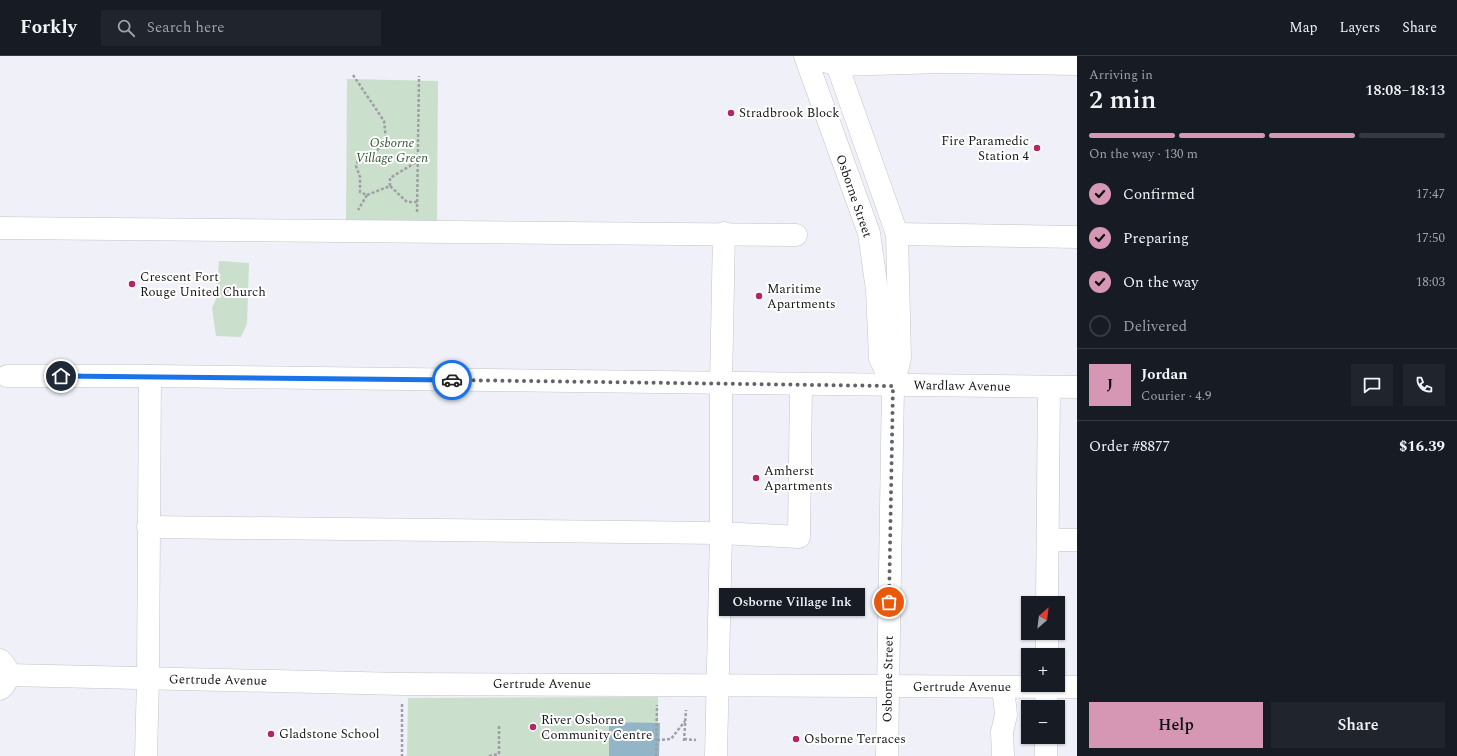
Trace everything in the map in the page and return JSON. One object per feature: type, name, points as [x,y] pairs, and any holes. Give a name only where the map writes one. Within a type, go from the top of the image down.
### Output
[{"type":"street","name":"Osborne Street","points":[[805,56],[869,233],[877,290],[880,358],[893,386]]},
{"type":"street","points":[[810,56],[836,61],[943,59],[1077,64]]},
{"type":"street","name":"Osborne Street","points":[[836,61],[897,234],[900,358],[893,386],[887,756]]},
{"type":"street","points":[[860,210],[886,203]]},
{"type":"street","points":[[0,228],[796,234]]},
{"type":"street","points":[[716,756],[721,533],[721,384],[724,233]]},
{"type":"street","points":[[897,234],[1077,237]]},
{"type":"street","name":"Wardlaw Avenue","points":[[2,376],[150,376],[721,384],[1077,387]]},
{"type":"street","points":[[146,756],[150,376]]},
{"type":"street","points":[[148,526],[721,533],[799,538],[801,384]]},
{"type":"street","points":[[1047,596],[1049,387]]},
{"type":"street","points":[[1048,540],[1077,540]]},
{"type":"street","name":"Gertrude Avenue","points":[[3,675],[402,684],[1003,687],[1047,693],[1077,687]]},
{"type":"street","points":[[1003,687],[1006,715],[1002,732],[1003,756]]},
{"type":"street","points":[[1046,744],[1046,756]]},
{"type":"path","points":[[353,75],[384,121],[386,139],[376,152],[358,161],[356,166],[360,177],[360,192],[367,195]]},
{"type":"path","points":[[417,231],[419,76]]},
{"type":"path","points":[[418,161],[390,178],[390,186],[407,202],[418,202]]},
{"type":"path","points":[[354,230],[356,214],[367,195],[390,186]]},
{"type":"path","points":[[402,684],[402,756]]},
{"type":"path","points":[[656,756],[658,685]]},
{"type":"path","points":[[684,741],[686,710]]},
{"type":"path","points":[[657,740],[671,739],[685,721]]},
{"type":"path","points":[[489,756],[499,755],[499,726]]},
{"type":"green space","name":"Osborne Village Green","points":[[347,79],[438,81],[437,223],[346,221]]},
{"type":"green space","points":[[219,261],[249,263],[247,324],[241,337],[216,336],[212,308],[216,299]]},
{"type":"green space","name":"River Osborne Community Centre","points":[[658,697],[658,756],[407,756],[408,698]]},
{"type":"water","points":[[609,722],[660,723],[659,756],[609,756]]},
{"type":"way so far","points":[[452,380],[893,386],[889,602]]},
{"type":"place","name":"Stradbrook Block","points":[[731,113]]},
{"type":"place","name":"Fire Paramedic Station 4","points":[[1037,148]]},
{"type":"place","name":"Crescent Fort Rouge United Church","points":[[132,284]]},
{"type":"place","name":"Maritime Apartments","points":[[759,296]]},
{"type":"place","name":"Amherst Apartments","points":[[756,478]]},
{"type":"place","name":"Osborne Village Ink","points":[[889,602]]},
{"type":"place","name":"River Osborne Community Centre","points":[[533,727]]},
{"type":"place","name":"Gladstone School","points":[[271,734]]},
{"type":"place","name":"Osborne Terraces","points":[[796,739]]},
{"type":"route","points":[[61,376],[452,380]]}]
